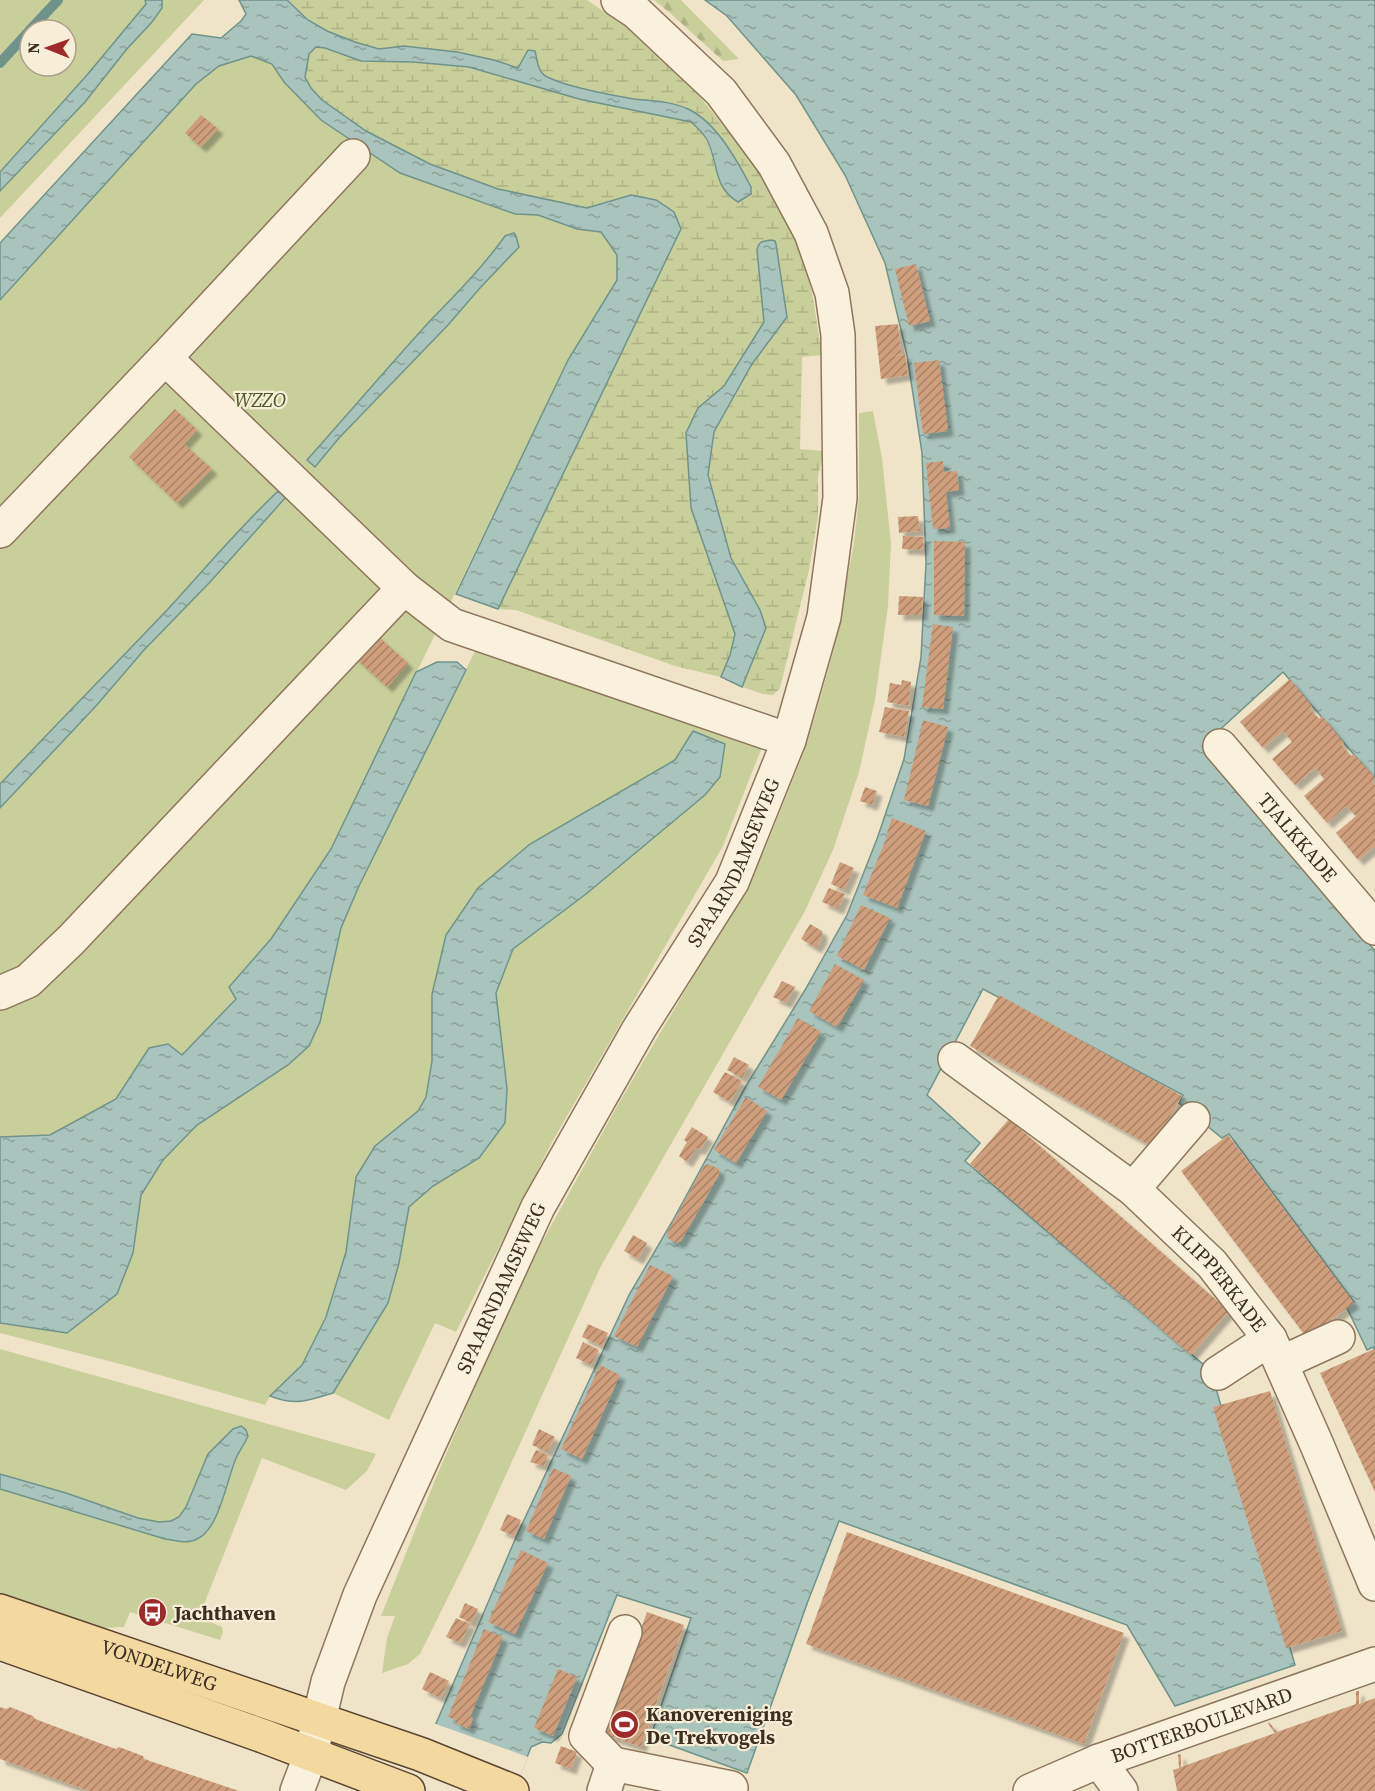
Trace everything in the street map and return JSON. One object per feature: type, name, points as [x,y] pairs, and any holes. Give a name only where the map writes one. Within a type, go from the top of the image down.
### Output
[{"type":"main road","name":"VONDELWEG","points":[[0,1611],[319,1720]]},
{"type":"main road","name":"VONDELWEG","points":[[0,1642],[311,1754]]},
{"type":"main road","points":[[319,1720],[420,1754],[512,1791]]},
{"type":"main road","points":[[311,1754],[406,1790]]},
{"type":"street","name":"SPAARNDAMSEWEG","points":[[297,1791],[311,1754],[328,1682],[360,1595],[538,1207],[639,1029],[732,882],[789,740],[824,617],[840,498],[838,335],[832,294],[811,232],[774,164],[721,92],[636,12],[618,0]]},
{"type":"street","points":[[0,531],[353,156]]},
{"type":"street","points":[[165,358],[404,588],[452,625],[789,740]]},
{"type":"street","points":[[0,993],[28,981],[72,940],[404,588]]},
{"type":"street","name":"TJALKKADE","points":[[1221,746],[1375,928]]},
{"type":"street","name":"KLIPPERKADE","points":[[955,1059],[1133,1190],[1212,1264],[1275,1351],[1375,1584]]},
{"type":"street","points":[[1133,1190],[1194,1119]]},
{"type":"street","points":[[1218,1373],[1275,1351],[1338,1337]]},
{"type":"street","points":[[625,1632],[586,1736],[608,1778],[731,1788]]},
{"type":"street","name":"BOTTERBOULEVARD","points":[[1030,1791],[1099,1761],[1375,1664]]},
{"type":"street","points":[[1099,1761],[1121,1791]]},
{"type":"green space","points":[[0,0],[204,0],[0,218]]},
{"type":"green space","points":[[288,0],[587,0],[642,38],[694,89],[768,182],[796,230],[812,292],[822,355],[802,357],[800,449],[824,451],[818,476],[818,517],[809,570],[780,688],[773,695],[742,687],[766,627],[760,610],[731,558],[708,475],[714,432],[752,364],[787,317],[757,250],[764,322],[724,386],[698,408],[691,508],[735,634],[721,677],[675,666],[516,610],[498,609],[681,229],[674,212],[631,195],[587,208],[498,189],[430,164],[366,131],[322,100],[305,77],[309,54],[316,47],[379,62],[413,62],[469,67],[504,78],[691,122],[701,132],[707,143],[715,168],[744,174],[727,147],[705,121],[682,106],[598,92],[548,78],[540,71],[535,51],[523,61],[519,68],[494,60],[404,46],[379,49],[327,31],[308,19]]},
{"type":"green space","points":[[654,0],[681,0],[739,59],[723,61]]},
{"type":"green space","name":"WZZO","points":[[251,56],[272,64],[284,82],[538,215],[577,229],[601,232],[617,255],[617,280],[568,360],[331,849],[271,939],[230,987],[236,998],[182,1055],[149,1048],[117,1099],[50,1135],[0,1137],[0,300],[196,84],[219,66]]},
{"type":"green space","points":[[873,411],[882,458],[891,544],[888,606],[875,700],[859,772],[833,850],[804,913],[601,1266],[474,1545],[420,1654],[408,1664],[382,1673],[387,1638],[395,1616],[381,1616],[435,1480],[496,1338],[541,1244],[620,1101],[744,891],[765,849],[800,762],[833,652],[854,543],[859,496],[859,413]]},
{"type":"green space","points":[[478,645],[762,747],[723,846],[552,1142],[456,1332],[435,1323],[389,1420],[333,1393],[388,1303],[399,1263],[409,1207],[433,1186],[479,1158],[507,1089],[496,993],[513,949],[586,894],[705,795],[720,777],[725,744],[693,732],[675,760],[530,844],[478,888],[446,935],[432,994],[432,1061],[426,1097],[418,1111],[375,1146],[357,1177],[346,1252],[326,1317],[302,1365],[270,1396],[265,1405],[0,1333],[0,1323],[6,1325],[133,1253],[141,1195],[163,1160],[197,1125],[288,1065],[309,1046],[320,1022],[341,928],[359,886]]},
{"type":"green space","points":[[0,1349],[376,1454],[367,1471],[346,1490],[262,1458],[199,1617],[222,1627],[220,1640],[130,1612],[124,1627],[83,1629],[0,1602],[0,1489],[165,1539],[215,1517],[237,1456],[244,1446],[241,1426],[233,1429],[208,1454],[186,1507],[179,1517],[171,1521],[159,1522],[138,1518],[66,1493],[0,1474]]},
{"type":"water","points":[[145,0],[162,0],[162,8],[152,22],[126,50],[85,102],[0,191],[0,172],[87,75],[146,4]]},
{"type":"water","points":[[239,0],[287,0],[308,20],[327,31],[379,49],[404,46],[457,52],[518,68],[528,50],[535,51],[540,71],[551,79],[607,94],[675,104],[698,115],[717,132],[751,187],[751,194],[738,202],[730,196],[717,174],[707,140],[691,122],[579,99],[469,67],[413,62],[361,61],[316,47],[309,54],[305,77],[322,100],[366,131],[430,164],[498,189],[587,208],[631,195],[656,200],[674,212],[681,229],[498,609],[456,594],[568,360],[617,280],[617,255],[601,232],[577,229],[538,215],[515,214],[400,173],[321,120],[284,82],[272,64],[251,56],[219,66],[196,84],[0,300],[0,243],[192,34],[221,38],[241,21],[246,14]]},
{"type":"water","points":[[705,0],[1375,0],[1375,779],[1283,672],[1202,746],[1375,951],[1375,1351],[1373,1347],[1367,1350],[1347,1308],[1354,1302],[1229,1134],[1222,1138],[1179,1103],[1183,1095],[983,989],[927,1095],[980,1143],[965,1161],[1211,1371],[1295,1665],[1175,1706],[1127,1625],[839,1521],[747,1773],[650,1738],[691,1618],[617,1595],[562,1734],[551,1743],[542,1742],[531,1747],[514,1791],[407,1791],[517,1535],[629,1295],[672,1222],[746,1086],[805,990],[847,915],[877,839],[904,759],[921,657],[926,563],[922,453],[907,355],[885,263],[845,175],[796,95],[727,16]]},
{"type":"water","points":[[514,233],[519,247],[448,325],[339,438],[315,467],[307,460],[505,236]]},
{"type":"water","points":[[771,240],[776,244],[787,317],[752,364],[714,432],[708,475],[731,558],[760,610],[766,628],[742,687],[721,677],[735,634],[691,508],[686,433],[698,408],[724,386],[764,322],[757,250],[762,242]]},
{"type":"water","points":[[277,492],[283,493],[286,497],[0,808],[0,784]]},
{"type":"water","points":[[437,662],[457,662],[466,670],[359,886],[341,928],[320,1022],[309,1046],[288,1065],[197,1125],[163,1160],[141,1195],[133,1253],[117,1294],[67,1333],[0,1323],[0,1137],[50,1135],[116,1099],[149,1048],[168,1044],[182,1055],[236,999],[229,987],[271,939],[331,849],[416,672]]},
{"type":"water","points":[[693,731],[725,744],[720,777],[705,795],[586,894],[513,949],[496,993],[507,1089],[505,1123],[479,1158],[433,1186],[409,1207],[399,1263],[388,1303],[333,1393],[295,1402],[270,1396],[302,1365],[326,1317],[346,1252],[356,1177],[375,1146],[418,1111],[426,1097],[432,1061],[432,994],[446,935],[478,888],[530,844],[675,760]]},
{"type":"water","points":[[241,1426],[246,1430],[248,1436],[233,1465],[217,1514],[205,1533],[193,1541],[165,1539],[0,1489],[0,1474],[66,1493],[138,1518],[159,1522],[171,1521],[179,1517],[186,1507],[208,1454],[233,1429]]},
{"type":"pier","points":[[433,1723],[528,1757],[515,1791],[405,1791]]},
{"type":"building","points":[[201,115],[218,129],[201,147],[185,133]]},
{"type":"building","points":[[916,264],[930,321],[909,326],[895,269]]},
{"type":"building","points":[[898,324],[901,354],[887,357],[905,354],[908,375],[881,379],[875,326]]},
{"type":"building","points":[[939,360],[948,431],[923,434],[914,363]]},
{"type":"building","points":[[175,409],[197,430],[184,444],[212,469],[177,503],[129,457]]},
{"type":"building","points":[[943,461],[944,472],[957,471],[959,490],[946,492],[950,528],[933,529],[926,463]]},
{"type":"building","points":[[918,516],[920,531],[899,533],[898,517]]},
{"type":"building","points":[[903,536],[924,537],[922,550],[902,549]]},
{"type":"building","points":[[934,541],[965,542],[964,616],[934,615]]},
{"type":"building","points":[[899,596],[923,597],[922,615],[898,615]]},
{"type":"building","points":[[933,624],[953,627],[943,709],[922,707]]},
{"type":"building","points":[[373,632],[408,663],[387,687],[352,655]]},
{"type":"building","points":[[1290,679],[1312,706],[1309,708],[1319,719],[1322,716],[1344,743],[1341,745],[1351,756],[1354,754],[1375,778],[1373,783],[1375,785],[1375,846],[1358,860],[1336,833],[1356,816],[1346,806],[1327,823],[1304,796],[1324,779],[1315,768],[1295,785],[1272,759],[1292,742],[1283,731],[1263,748],[1240,722]]},
{"type":"building","points":[[902,680],[911,682],[909,706],[887,702],[890,683],[901,685]]},
{"type":"building","points":[[885,707],[909,711],[904,737],[879,732]]},
{"type":"building","points":[[923,720],[948,727],[928,806],[904,800]]},
{"type":"building","points":[[865,787],[877,791],[872,805],[860,801]]},
{"type":"building","points":[[892,818],[926,831],[897,908],[863,895],[888,834]]},
{"type":"building","points":[[840,862],[854,868],[844,890],[831,884]]},
{"type":"building","points":[[829,888],[845,894],[838,909],[822,902]]},
{"type":"building","points":[[861,905],[890,918],[864,970],[837,956]]},
{"type":"building","points":[[810,924],[822,931],[822,938],[816,948],[801,939]]},
{"type":"building","points":[[835,964],[864,980],[837,1027],[809,1011]]},
{"type":"building","points":[[782,981],[795,987],[786,1003],[773,997]]},
{"type":"building","points":[[999,995],[1182,1096],[1153,1147],[970,1046]]},
{"type":"building","points":[[798,1018],[821,1032],[781,1100],[758,1087]]},
{"type":"building","points":[[734,1057],[749,1065],[742,1078],[727,1070]]},
{"type":"building","points":[[725,1072],[742,1081],[730,1102],[713,1092]]},
{"type":"building","points":[[746,1097],[767,1111],[736,1163],[714,1150]]},
{"type":"building","points":[[1009,1119],[1229,1311],[1191,1355],[970,1164]]},
{"type":"building","points":[[692,1127],[708,1137],[700,1150],[696,1148],[687,1162],[679,1156],[687,1142],[684,1140]]},
{"type":"building","points":[[1228,1135],[1354,1303],[1307,1338],[1181,1171]]},
{"type":"building","points":[[708,1164],[719,1169],[719,1175],[681,1241],[677,1243],[667,1238],[667,1233],[704,1166]]},
{"type":"building","points":[[633,1235],[647,1243],[638,1259],[624,1251]]},
{"type":"building","points":[[650,1265],[673,1276],[637,1347],[614,1336]]},
{"type":"building","points":[[588,1324],[608,1333],[602,1346],[582,1337]]},
{"type":"building","points":[[583,1342],[599,1350],[591,1365],[576,1358]]},
{"type":"building","points":[[1374,1349],[1375,1351],[1375,1492],[1320,1373]]},
{"type":"building","points":[[600,1365],[620,1375],[582,1459],[561,1449]]},
{"type":"building","points":[[1270,1391],[1342,1631],[1286,1648],[1213,1407]]},
{"type":"building","points":[[539,1429],[555,1437],[547,1452],[532,1445]]},
{"type":"building","points":[[536,1450],[548,1455],[544,1466],[530,1462]]},
{"type":"building","points":[[553,1468],[571,1476],[544,1539],[526,1531]]},
{"type":"building","points":[[507,1514],[521,1520],[514,1536],[500,1530]]},
{"type":"building","points":[[847,1532],[1124,1633],[1084,1744],[806,1644]]},
{"type":"building","points":[[521,1550],[548,1563],[515,1634],[488,1622]]},
{"type":"building","points":[[465,1603],[478,1609],[471,1623],[459,1617]]},
{"type":"building","points":[[647,1612],[684,1625],[641,1747],[603,1734]]},
{"type":"building","points":[[456,1618],[470,1624],[460,1643],[446,1637]]},
{"type":"building","points":[[484,1629],[503,1637],[470,1717],[473,1718],[469,1729],[448,1717]]},
{"type":"building","points":[[558,1669],[577,1677],[553,1736],[534,1728]]},
{"type":"building","points":[[430,1672],[449,1681],[440,1698],[422,1689]]},
{"type":"building","points":[[1356,1691],[1359,1691],[1359,1704],[1375,1698],[1375,1791],[1177,1791],[1173,1770],[1179,1768],[1178,1754],[1181,1755],[1181,1767],[1275,1733],[1268,1724],[1269,1722],[1277,1732],[1356,1704]]},
{"type":"building","points":[[0,1707],[6,1709],[10,1707],[33,1716],[35,1719],[102,1744],[116,1749],[119,1747],[143,1756],[144,1759],[239,1791],[89,1791],[0,1759]]},
{"type":"building","points":[[561,1746],[577,1752],[571,1769],[555,1763]]},
{"type":"waterway","points":[[41,18],[58,0]]},
{"type":"waterway","points":[[0,63],[18,43]]},
{"type":"place","name":"Jachthaven","points":[[153,1613]]},
{"type":"place","name":"Kanovereniging De Trekvogels","points":[[625,1725]]}]
